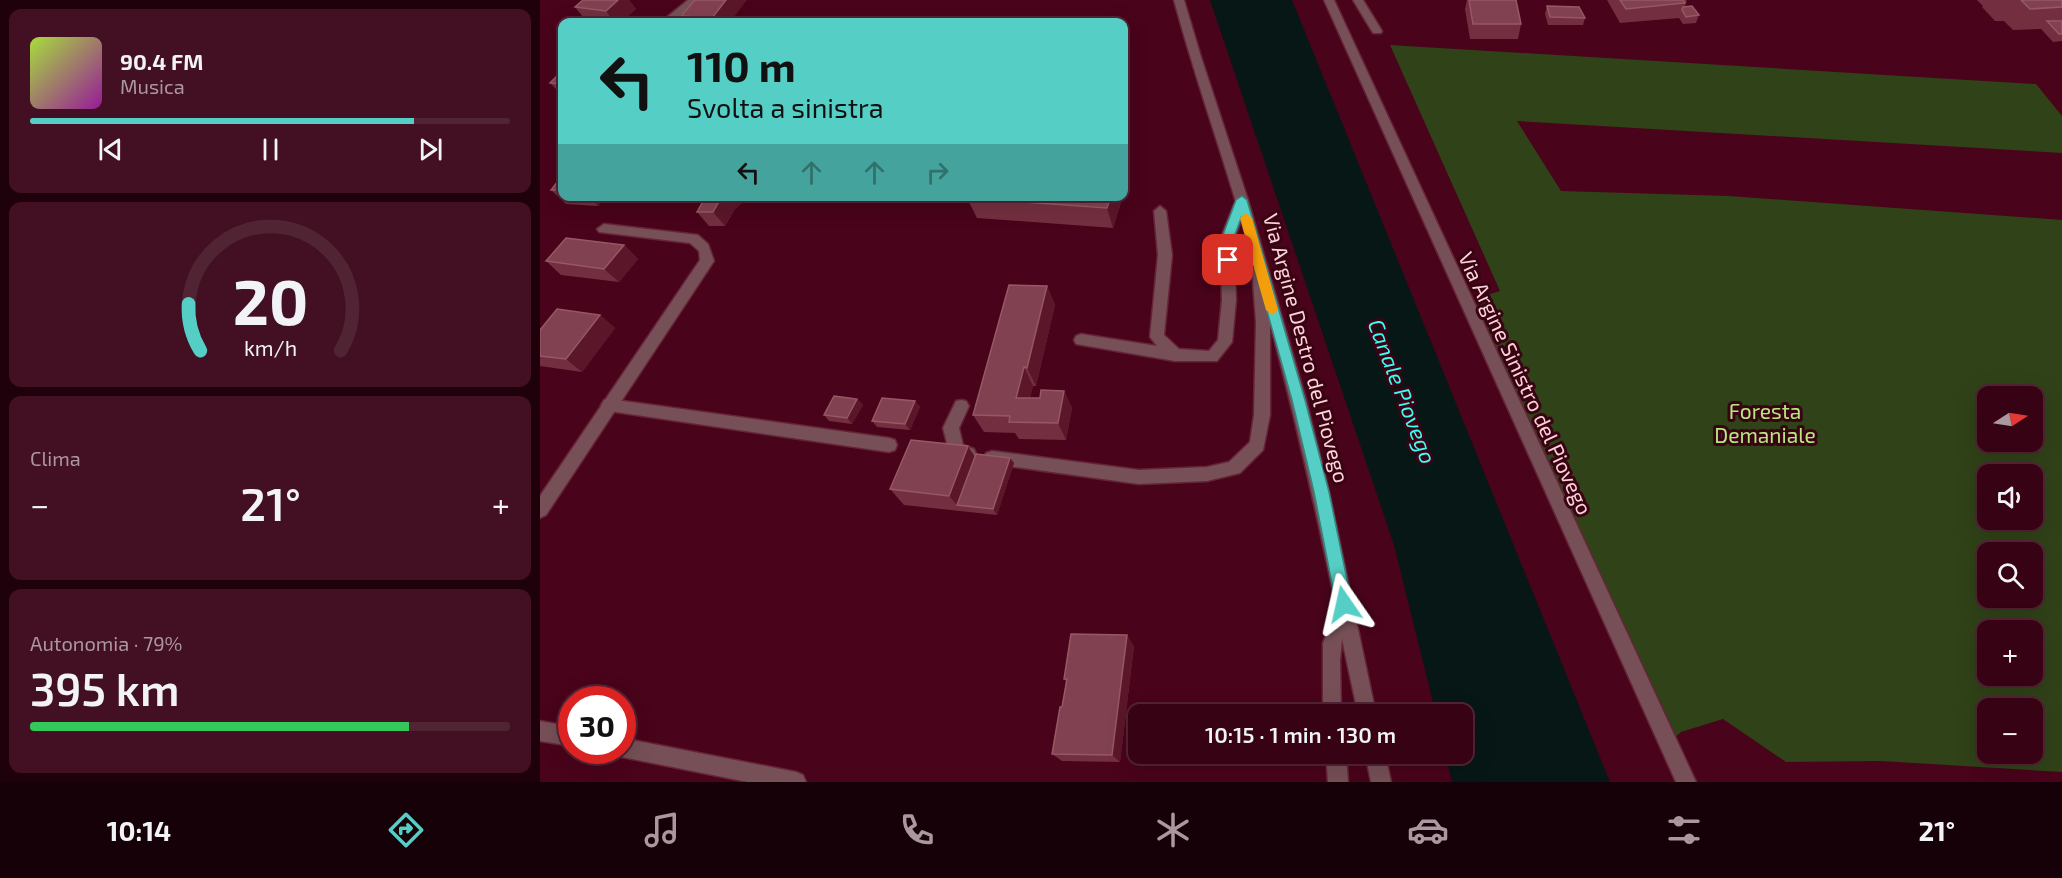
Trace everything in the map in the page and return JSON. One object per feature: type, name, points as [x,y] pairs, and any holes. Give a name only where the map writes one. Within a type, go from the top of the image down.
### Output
[{"type":"street","points":[[671,18],[695,0]]},
{"type":"street","name":"Via Argine Destro del Piovego","points":[[1179,0],[1195,57],[1242,200],[1310,446],[1365,704]]},
{"type":"street","name":"Via Argine Sinistro del Piovego","points":[[1329,0],[1686,782]]},
{"type":"street","points":[[1358,0],[1377,31]]},
{"type":"street","points":[[1081,340],[1175,355],[1212,357],[1226,342],[1229,300],[1227,240],[1242,200]]},
{"type":"street","points":[[1160,211],[1165,255],[1159,303],[1158,337],[1175,355]]},
{"type":"street","points":[[540,510],[707,261],[707,252],[702,244],[693,238],[604,229]]},
{"type":"street","points":[[961,406],[951,428],[956,450],[969,454],[1139,477],[1207,474],[1234,468],[1257,445],[1262,415],[1263,322],[1259,266]]},
{"type":"street","points":[[609,405],[889,445]]},
{"type":"street","points":[[1332,704],[1332,643],[1336,632],[1349,626]]},
{"type":"street","points":[[540,731],[558,734]]},
{"type":"street","points":[[636,750],[796,782]]},
{"type":"street","points":[[1337,764],[1338,782]]},
{"type":"street","points":[[1377,764],[1381,782]]},
{"type":"green space","name":"Foresta Demaniale","points":[[1390,45],[2036,84],[2062,116],[2062,153],[1517,121],[1561,191],[1729,196],[2062,220],[2062,772],[1881,761],[1786,762],[1723,719],[1681,732],[1668,744],[1465,302],[1500,291]]},
{"type":"water","name":"Canale Piovego","points":[[1210,0],[1292,0],[1610,782],[1452,782],[1448,764],[1473,764],[1473,704],[1434,704],[1394,545]]},
{"type":"building","points":[[583,0],[618,0],[606,11],[575,7]]},
{"type":"building","points":[[695,0],[726,0],[712,18],[681,16]]},
{"type":"building","points":[[1469,0],[1516,0],[1521,24],[1473,24]]},
{"type":"building","points":[[1620,0],[1683,0],[1685,3],[1626,9]]},
{"type":"building","points":[[2021,0],[2062,0],[2062,7],[2030,9]]},
{"type":"building","points":[[1547,6],[1579,7],[1585,18],[1550,17]]},
{"type":"building","points":[[1692,6],[1699,15],[1686,17],[1682,10],[1683,7]]},
{"type":"building","points":[[2047,21],[2062,21],[2062,34],[2059,34]]},
{"type":"building","points":[[558,75],[558,84],[550,83]]},
{"type":"building","points":[[558,181],[558,190],[551,190]]},
{"type":"building","points":[[703,201],[719,201],[713,212],[697,212]]},
{"type":"building","points":[[1009,201],[1109,201],[1107,208]]},
{"type":"building","points":[[566,238],[624,245],[604,269],[546,261]]},
{"type":"building","points":[[1009,285],[1047,286],[1027,368],[1024,367],[1016,398],[1040,398],[1041,390],[1064,391],[1058,423],[1009,422],[1010,416],[973,415]]},
{"type":"building","points":[[557,309],[600,315],[566,359],[540,356],[540,330]]},
{"type":"building","points":[[834,396],[857,399],[847,418],[824,415]]},
{"type":"building","points":[[882,398],[915,401],[905,424],[872,421]]},
{"type":"building","points":[[911,440],[968,446],[949,496],[890,489]]},
{"type":"building","points":[[976,454],[1010,458],[993,509],[957,505]]},
{"type":"building","points":[[1071,634],[1127,635],[1112,755],[1052,754],[1067,679],[1064,679]]},
{"type":"slow traffic","points":[[1246,218],[1272,310]]},
{"type":"route","points":[[1228,260],[1227,240],[1242,200],[1298,400],[1321,492],[1344,604]]}]
